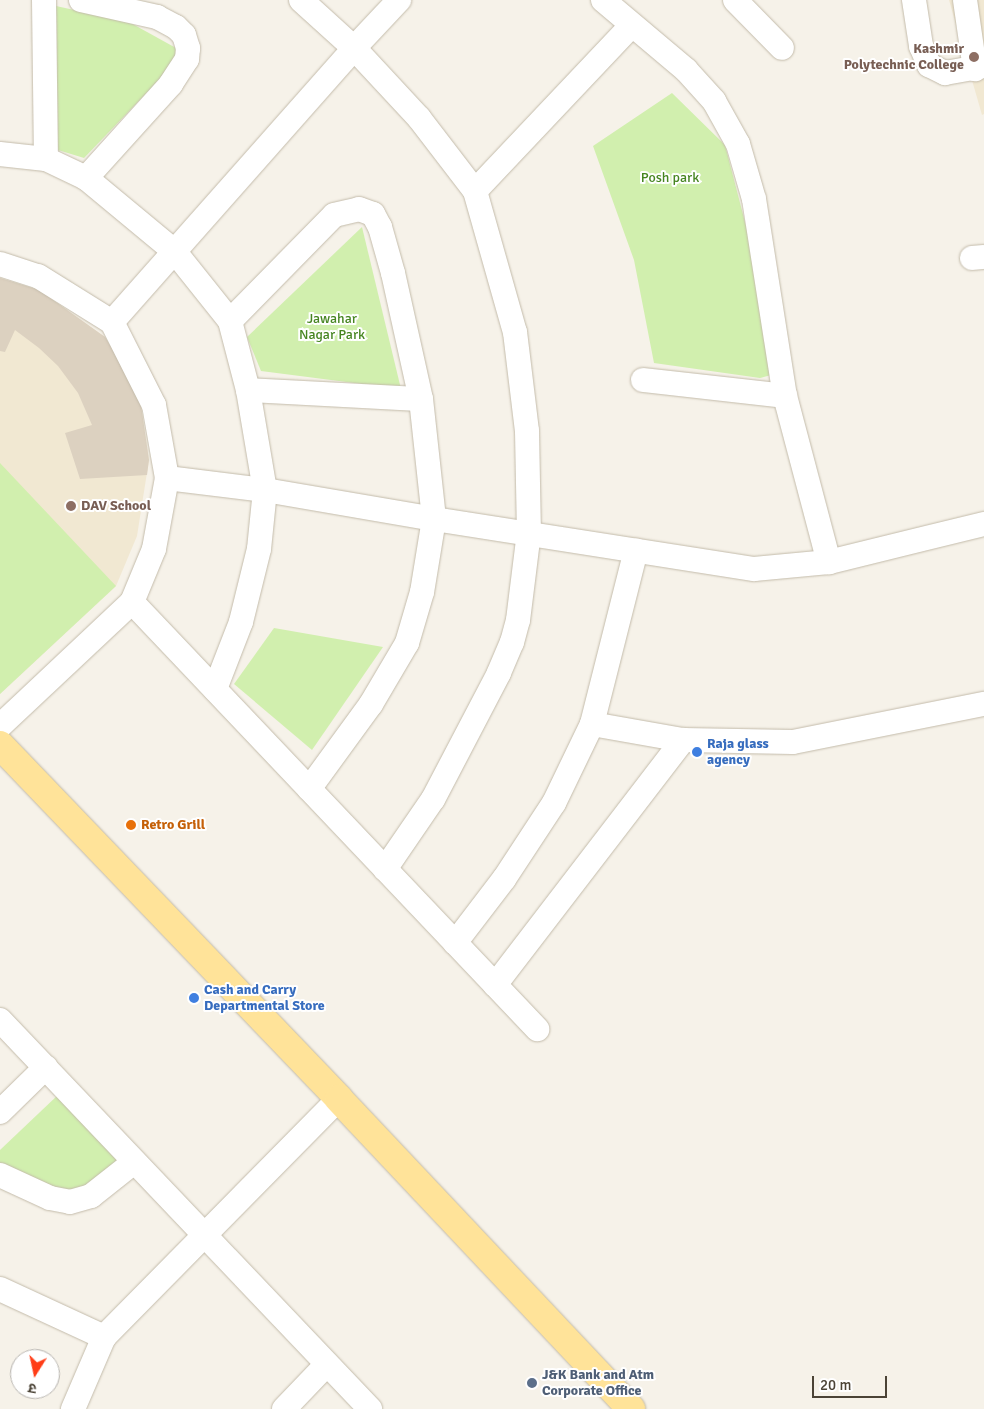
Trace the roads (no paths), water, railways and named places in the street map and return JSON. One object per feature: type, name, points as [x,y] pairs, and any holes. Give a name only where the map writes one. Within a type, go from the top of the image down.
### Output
[{"type":"main road","points":[[0,745],[339,1099],[631,1409]]},
{"type":"street","points":[[44,0],[46,159]]},
{"type":"street","points":[[81,0],[157,17],[176,27],[184,35],[188,48],[187,59],[171,84],[86,178]]},
{"type":"street","points":[[301,0],[354,48],[419,118],[475,191],[515,332],[527,431],[530,532],[518,620],[512,642],[434,799],[386,869]]},
{"type":"street","points":[[112,322],[354,48],[400,0]]},
{"type":"street","points":[[603,0],[631,26],[686,70],[709,94],[738,144],[754,199],[785,396],[829,562]]},
{"type":"street","points":[[735,0],[782,48]]},
{"type":"street","points":[[914,0],[921,46],[929,65],[945,73],[980,68],[965,0]]},
{"type":"street","points":[[475,191],[631,26]]},
{"type":"street","points":[[0,154],[46,159],[86,178],[175,252],[230,321],[248,390],[265,490],[259,549],[241,622],[215,689]]},
{"type":"street","points":[[230,321],[334,216],[353,210],[369,212],[380,227],[393,273],[421,399],[434,519],[422,592],[407,643],[371,704],[309,789]]},
{"type":"street","points":[[0,264],[38,276],[112,322],[154,405],[168,478],[154,549],[132,602],[0,726]]},
{"type":"street","points":[[643,380],[785,396]]},
{"type":"street","points":[[248,390],[421,399]]},
{"type":"street","points":[[168,478],[265,490],[434,519],[530,532],[754,569],[829,562],[984,524]]},
{"type":"street","points":[[455,943],[504,879],[554,803],[592,724],[636,550]]},
{"type":"street","points":[[132,602],[537,1029]]},
{"type":"street","points":[[592,724],[683,740],[793,742],[984,704]]},
{"type":"street","points":[[495,985],[683,740]]},
{"type":"street","points":[[0,1020],[370,1409]]},
{"type":"street","points":[[0,1112],[46,1068]]},
{"type":"street","points":[[73,1409],[104,1337],[339,1099]]},
{"type":"street","points":[[0,1175],[50,1198],[70,1202],[92,1196],[134,1162]]},
{"type":"street","points":[[0,1290],[104,1337]]},
{"type":"street","points":[[284,1409],[327,1364]]},
{"type":"place","name":"Kashmir Polytechnic College","points":[[974,57]]},
{"type":"place","name":"DAV School","points":[[71,506]]},
{"type":"place","name":"Raja glass agency","points":[[697,752]]},
{"type":"place","name":"Retro Grill","points":[[131,825]]},
{"type":"place","name":"Cash and Carry Departmental Store","points":[[194,998]]},
{"type":"place","name":"J&K Bank and Atm Corporate Office","points":[[532,1383]]},
{"type":"park label","name":"Posh park","points":[[670,178]]},
{"type":"park label","name":"Jawahar Nagar Park","points":[[332,328]]}]
